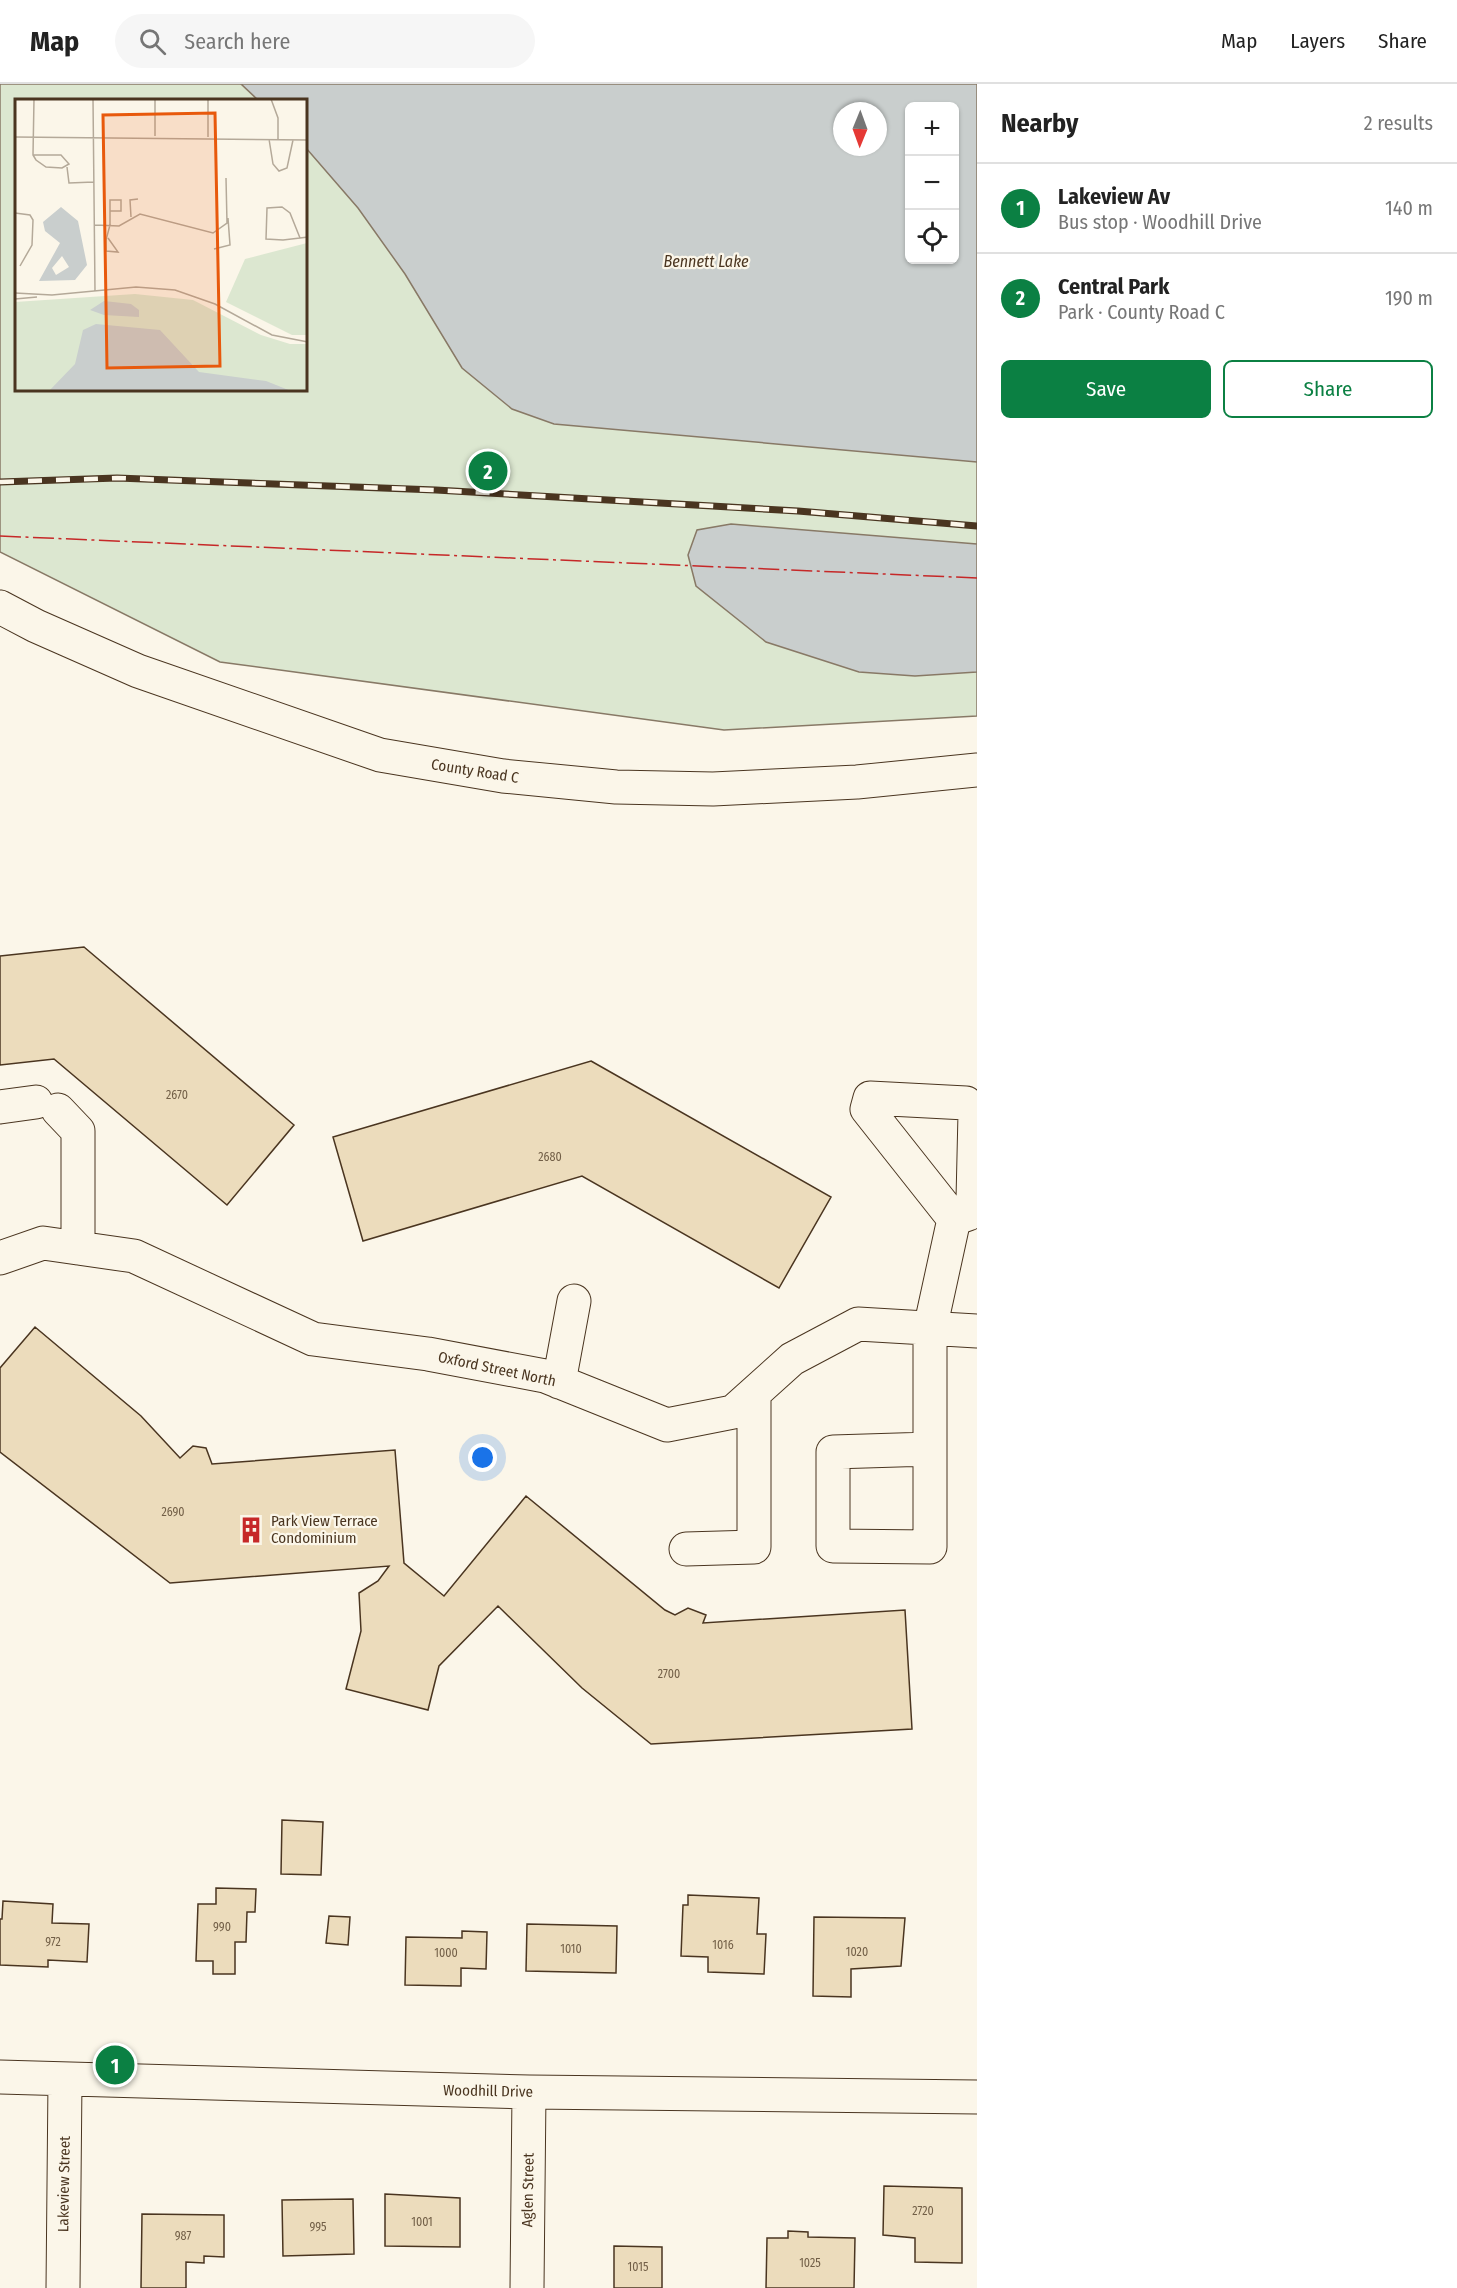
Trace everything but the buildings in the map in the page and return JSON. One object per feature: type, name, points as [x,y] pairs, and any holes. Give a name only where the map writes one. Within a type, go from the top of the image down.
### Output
[{"type":"street","name":"County Road C","points":[[0,607],[36,626],[138,671],[380,755],[503,776],[616,787],[713,789],[857,782],[977,770]]},
{"type":"street","points":[[0,1107],[47,1106],[78,1131],[78,1248]]},
{"type":"street","points":[[930,1449],[930,1329],[954,1219]]},
{"type":"street","name":"Oxford Street North","points":[[0,1258],[43,1243],[134,1256],[313,1339],[428,1354],[545,1376],[667,1425],[733,1412],[754,1396],[792,1359],[858,1324],[977,1331]]},
{"type":"street","points":[[559,1382],[574,1301]]},
{"type":"street","points":[[686,1549],[754,1547],[754,1396]]},
{"type":"street","name":"Woodhill Drive","points":[[0,2077],[529,2092],[977,2097]]},
{"type":"street","name":"Lakeview Street","points":[[63,2288],[65,2080]]},
{"type":"street","name":"Aglen Street","points":[[527,2288],[529,2092]]},
{"type":"green space","points":[[0,84],[977,84],[977,716],[724,730],[220,662],[0,552]]},
{"type":"water","name":"Bennett Lake","points":[[241,84],[977,84],[977,462],[554,424],[512,409],[462,368],[405,274],[358,208],[308,150],[308,99],[257,99]]},
{"type":"water","points":[[731,524],[977,544],[977,672],[915,676],[859,672],[766,642],[696,586],[688,555],[697,530]]},
{"type":"railway","points":[[0,482],[117,478],[436,490],[798,511],[977,526]]},
{"type":"power","points":[[0,536],[977,578]]},
{"type":"place","name":"Central Park","points":[[488,471]]},
{"type":"place","name":"Park View Terrace Condominium","points":[[251,1530]]},
{"type":"place","name":"Lakeview Av","points":[[115,2065]]}]
